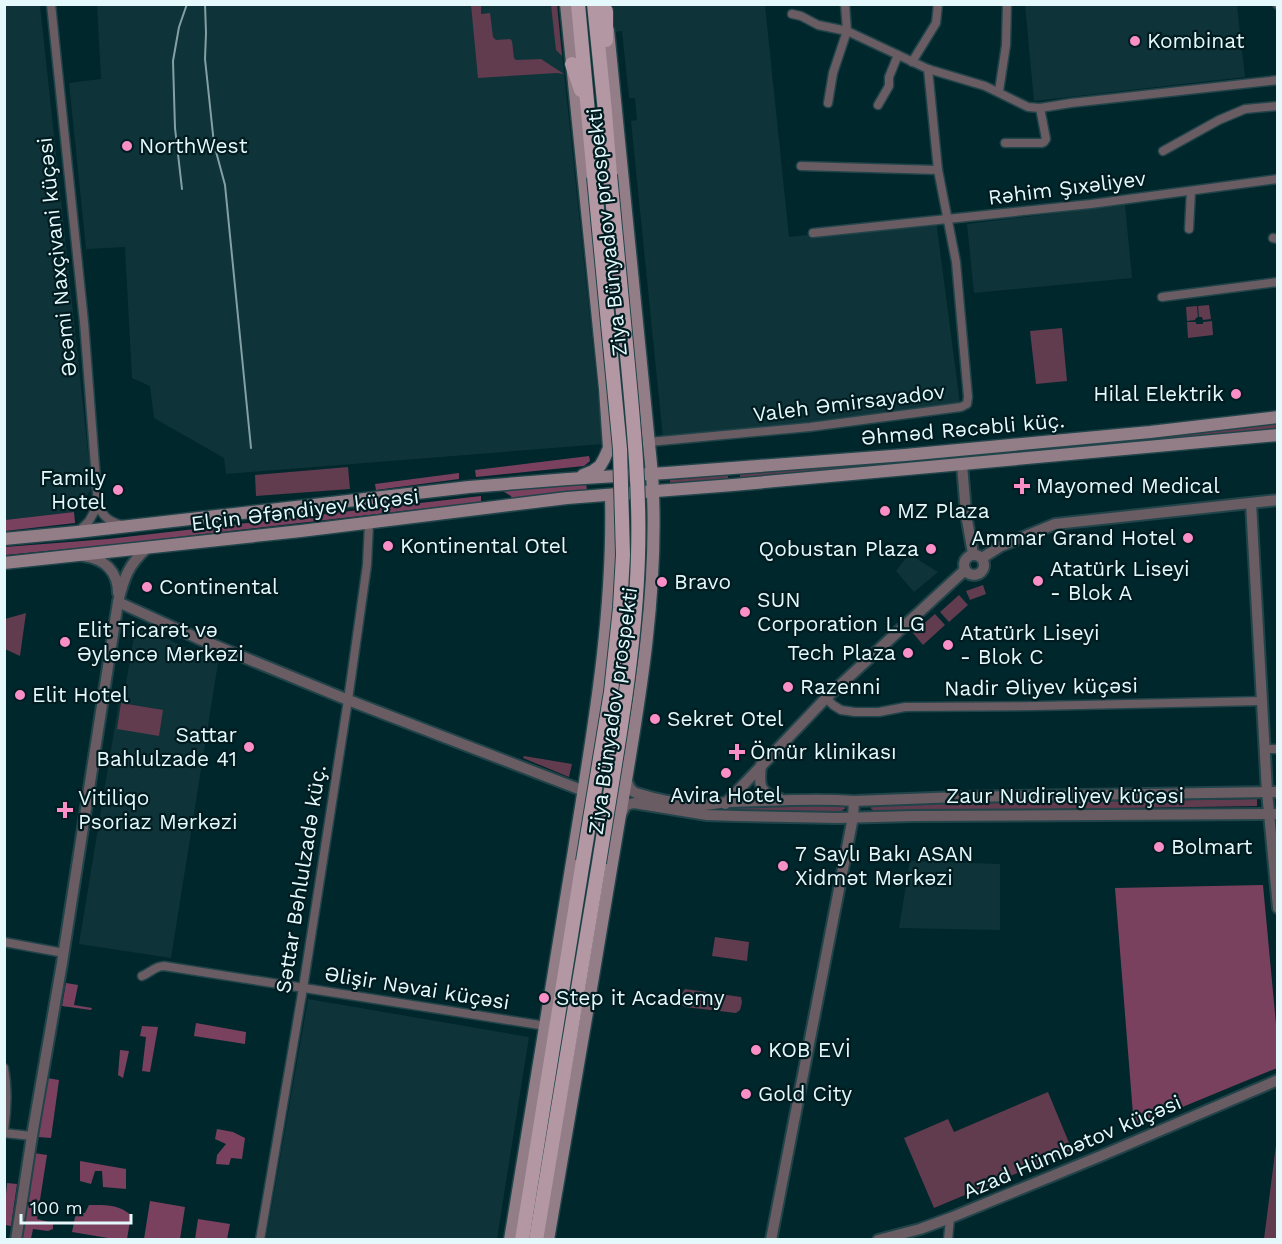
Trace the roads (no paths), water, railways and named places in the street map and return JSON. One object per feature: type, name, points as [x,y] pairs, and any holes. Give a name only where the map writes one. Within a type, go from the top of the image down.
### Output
[{"type":"main road","name":"Ziya Bünyadov prospekti","points":[[566,4],[609,448],[600,466],[582,476],[568,478]]},
{"type":"main road","name":"Ziya Bünyadov prospekti","points":[[536,1239],[535,1201],[542,1120],[612,682],[623,555],[620,449],[578,4]]},
{"type":"main road","name":"Ziya Bünyadov prospekti","points":[[522,1239],[535,1201],[556,1122],[594,897],[636,611],[638,556],[635,447],[605,111],[602,7]]},
{"type":"main road","name":"Ziya Bünyadov prospekti","points":[[548,1239],[621,814],[646,654],[652,581],[653,492],[650,442],[602,7]]},
{"type":"main road","points":[[572,64],[589,111]]},
{"type":"main road","points":[[604,389],[613,404],[628,408],[638,401],[644,381]]},
{"type":"main road","name":"Əhməd Rəcəbli küç.","points":[[610,476],[905,455],[1150,432],[1278,417]]},
{"type":"main road","name":"Əhməd Rəcəbli küç.","points":[[611,495],[1278,435]]},
{"type":"main road","points":[[905,455],[906,469]]},
{"type":"main road","points":[[731,468],[733,485]]},
{"type":"main road","name":"Elçin Əfəndiyev küçəsi","points":[[4,539],[470,487],[610,476]]},
{"type":"main road","points":[[470,487],[488,491],[489,502],[480,509]]},
{"type":"main road","name":"Ziya Bünyadov prospekti","points":[[510,1239],[584,791],[601,674],[607,627],[611,495]]},
{"type":"main road","name":"Elçin Əfəndiyev küçəsi","points":[[4,564],[567,498],[611,495]]},
{"type":"main road","points":[[609,587],[616,568],[631,560],[641,562],[646,566],[652,581]]},
{"type":"main road","points":[[542,1120],[546,1026],[578,894]]},
{"type":"main road","points":[[556,1122],[583,1033],[594,897]]},
{"type":"street","name":"Əcəmi Naxçivani küçəsi","points":[[51,4],[84,322],[98,505]]},
{"type":"street","points":[[828,102],[833,73],[847,32],[845,4]]},
{"type":"street","points":[[912,62],[936,24],[938,4]]},
{"type":"street","points":[[999,92],[1006,45],[1007,4]]},
{"type":"street","points":[[792,14],[818,25],[847,32],[928,69],[999,92],[1028,106],[1040,108],[1278,80]]},
{"type":"street","points":[[878,105],[889,86],[889,77],[898,55]]},
{"type":"street","name":"Valeh Əmirsayadov","points":[[650,442],[810,427],[961,407],[966,404],[968,397],[956,262],[938,170],[928,69]]},
{"type":"street","name":"Rəhim Şıxəliyev","points":[[1163,151],[1245,109],[1278,106]]},
{"type":"street","points":[[1005,143],[1044,142],[1046,139],[1040,108]]},
{"type":"street","points":[[801,166],[938,170]]},
{"type":"street","name":"Rəhim Şıxəliyev","points":[[813,233],[1091,204],[1278,179]]},
{"type":"street","points":[[1189,230],[1191,190]]},
{"type":"street","points":[[1162,297],[1278,282]]},
{"type":"street","points":[[962,464],[966,514],[977,556],[984,565],[980,573],[970,574],[965,570],[964,563],[967,557],[977,556],[1055,524],[1278,500]]},
{"type":"street","points":[[1251,503],[1265,749],[1272,792],[1278,908]]},
{"type":"street","points":[[98,505],[104,517],[127,526]]},
{"type":"street","points":[[77,532],[89,521],[98,505]]},
{"type":"street","name":"Səttar Bəhlulzadə küç.","points":[[260,1239],[303,988],[348,700],[367,565],[369,523]]},
{"type":"street","points":[[16,1239],[64,952],[118,602],[129,567],[147,548]]},
{"type":"street","points":[[79,555],[96,558],[108,567],[117,580],[118,602]]},
{"type":"street","points":[[738,816],[728,812],[725,802],[826,698],[965,570]]},
{"type":"street","points":[[118,602],[197,638],[348,700],[584,791]]},
{"type":"street","name":"Nadir Əliyev küçəsi","points":[[826,698],[841,710],[855,712],[879,712],[913,707],[1262,701]]},
{"type":"street","points":[[1265,749],[1278,749]]},
{"type":"street","points":[[761,765],[760,784],[764,791],[771,796],[791,800]]},
{"type":"street","name":"Zaur Nudirəliyev küçəsi","points":[[626,778],[631,791],[642,795],[702,805],[791,800],[854,801],[1272,792]]},
{"type":"street","points":[[771,1239],[853,817],[854,801]]},
{"type":"street","name":"Zaur Nudirəliyev küçəsi","points":[[621,814],[626,805],[634,803],[707,815],[738,816],[1273,814]]},
{"type":"street","points":[[4,942],[64,952]]},
{"type":"street","name":"Əlişir Nəvai küçəsi","points":[[142,976],[157,967],[164,966],[546,1026]]},
{"type":"street","points":[[4,1068],[8,1100],[4,1132],[32,1136]]},
{"type":"street","name":"Azad Hümbətov küçəsi","points":[[878,1239],[920,1229],[950,1218],[1278,1080]]},
{"type":"street","points":[[948,1239],[950,1218]]},
{"type":"railway","points":[[182,189],[175,128],[173,61],[179,27],[187,4]]},
{"type":"railway","points":[[205,4],[205,59],[214,144],[225,185],[251,448]]},
{"type":"place","name":"Kombinat","points":[[1135,41]]},
{"type":"place","name":"NorthWest","points":[[127,146]]},
{"type":"place","name":"Hilal Elektrik","points":[[1236,394]]},
{"type":"place","name":"Mayomed Medical","points":[[1022,486]]},
{"type":"place","name":"Family Hotel","points":[[118,490]]},
{"type":"place","name":"MZ Plaza","points":[[885,511]]},
{"type":"place","name":"Ammar Grand Hotel","points":[[1188,538]]},
{"type":"place","name":"Kontinental Otel","points":[[388,546]]},
{"type":"place","name":"Qobustan Plaza","points":[[931,549]]},
{"type":"place","name":"Atatürk Liseyi - Blok A","points":[[1038,581]]},
{"type":"place","name":"Bravo","points":[[662,582]]},
{"type":"place","name":"Continental","points":[[147,587]]},
{"type":"place","name":"SUN Corporation LLG","points":[[745,612]]},
{"type":"place","name":"Elit Ticarət və Əyləncə Mərkəzi","points":[[65,642]]},
{"type":"place","name":"Atatürk Liseyi - Blok C","points":[[948,645]]},
{"type":"place","name":"Tech Plaza","points":[[908,653]]},
{"type":"place","name":"Razenni","points":[[788,687]]},
{"type":"place","name":"Elit Hotel","points":[[20,695]]},
{"type":"place","name":"Sekret Otel","points":[[655,719]]},
{"type":"place","name":"Sattar Bahlulzade 41","points":[[249,747]]},
{"type":"place","name":"Ömür klinikası","points":[[737,752]]},
{"type":"place","name":"Avira Hotel","points":[[726,773]]},
{"type":"place","name":"Vitiliqo Psoriaz Mərkəzi","points":[[65,810]]},
{"type":"place","name":"Bolmart","points":[[1159,847]]},
{"type":"place","name":"7 Saylı Bakı ASAN Xidmət Mərkəzi","points":[[783,866]]},
{"type":"place","name":"Step it Academy","points":[[544,998]]},
{"type":"place","name":"KOB EVİ","points":[[756,1050]]},
{"type":"place","name":"Gold City","points":[[746,1094]]}]
